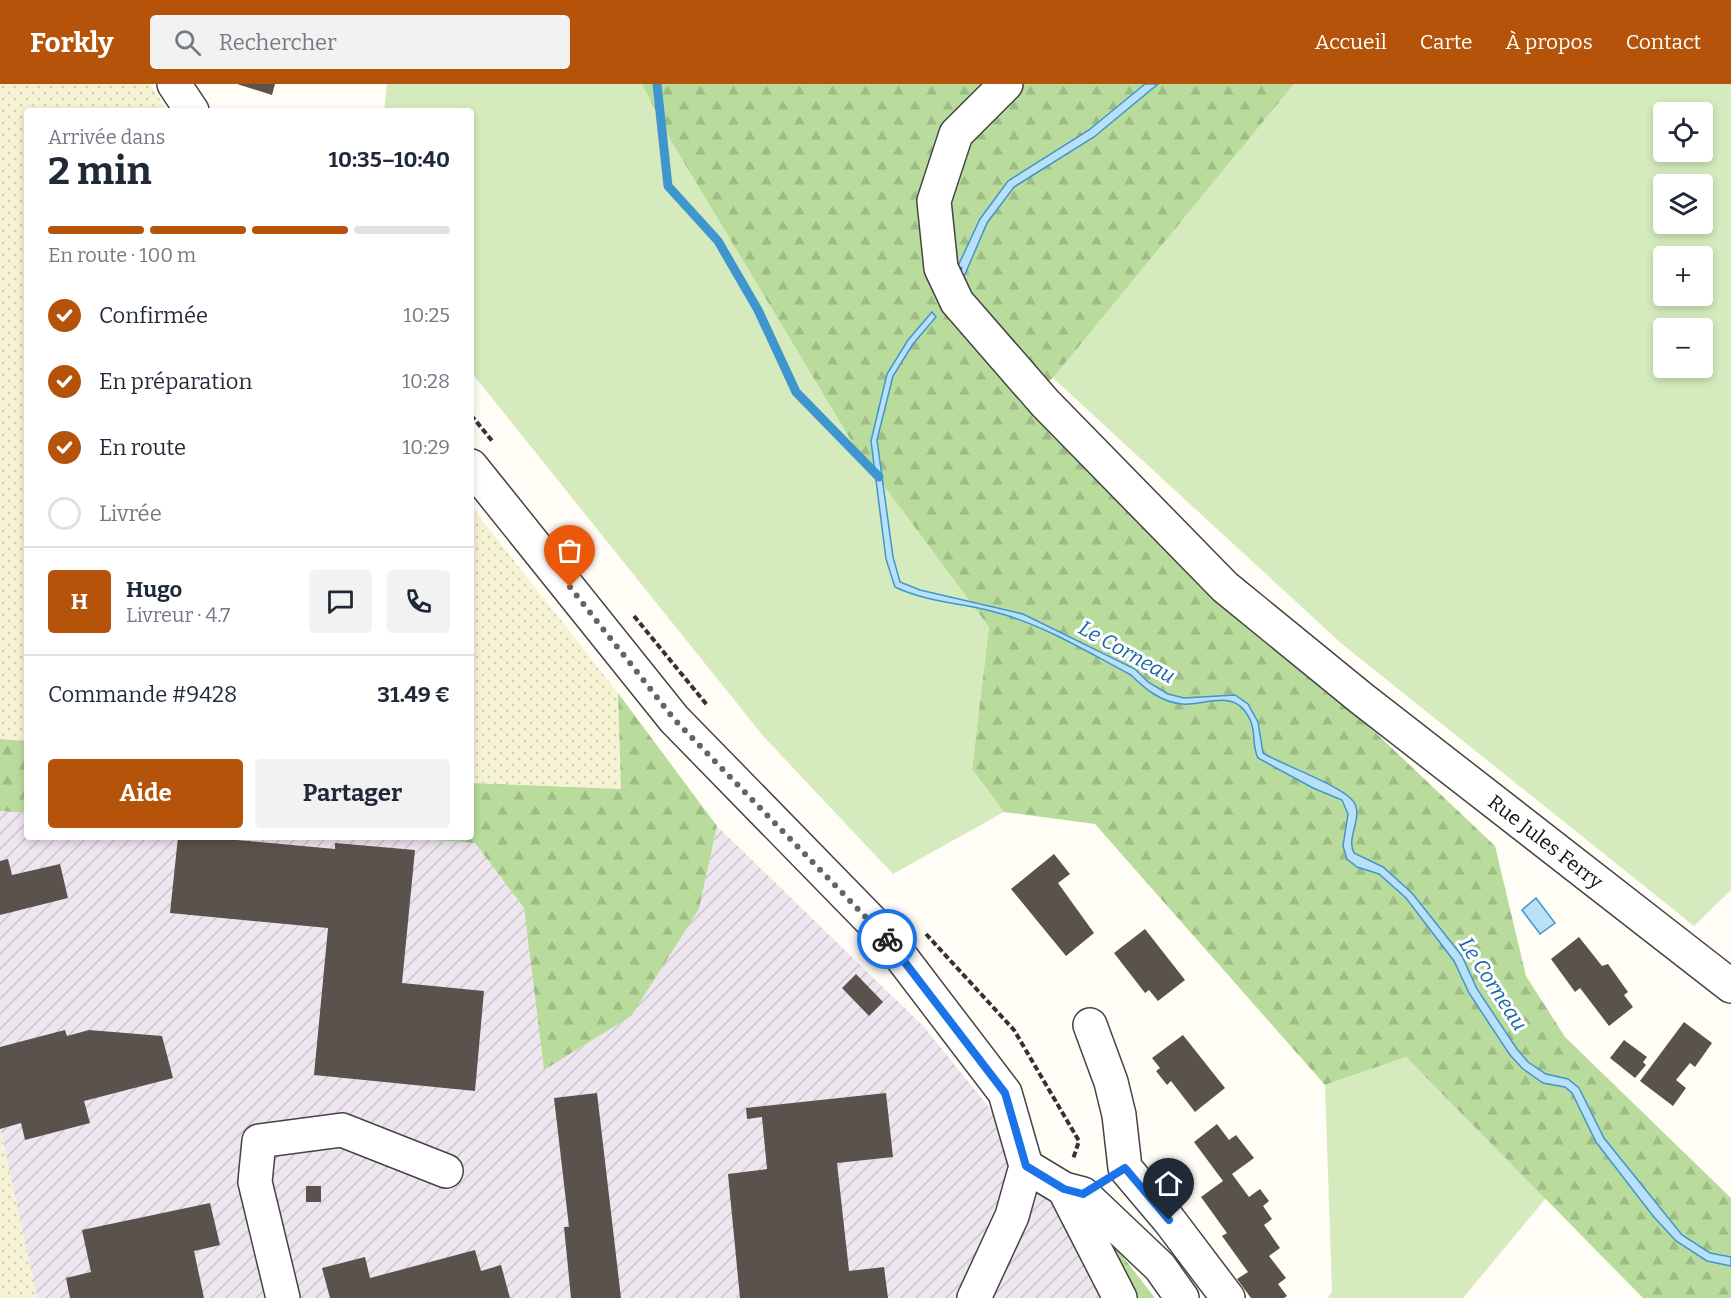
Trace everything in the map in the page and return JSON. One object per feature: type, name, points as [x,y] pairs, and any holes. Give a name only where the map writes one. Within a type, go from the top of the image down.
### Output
[{"type":"street","points":[[174,84],[190,108]]},
{"type":"street","name":"Rue Jules Ferry","points":[[1006,84],[956,134],[934,201],[941,268],[957,302],[1045,403],[1226,587],[1360,698],[1731,986]]},
{"type":"street","points":[[474,470],[674,719],[883,933],[1005,1093],[1026,1166],[1012,1216],[974,1298]]},
{"type":"street","points":[[1090,1025],[1113,1093],[1125,1168],[1169,1220],[1228,1298]]},
{"type":"street","points":[[283,1298],[255,1182],[259,1141],[342,1130],[446,1171]]},
{"type":"street","points":[[1026,1166],[1073,1191],[1160,1267],[1182,1298]]},
{"type":"street","points":[[1073,1191],[1125,1168]]},
{"type":"street","points":[[1073,1191],[1120,1298]]},
{"type":"shaded area","points":[[0,84],[150,84],[165,108],[24,108],[24,741],[0,739]]},
{"type":"shaded area","points":[[474,510],[618,693],[621,789],[474,783]]},
{"type":"shaded area","points":[[0,811],[24,813],[24,840],[433,840],[475,843],[524,908],[544,1069],[699,909],[717,826],[924,1027],[1041,1172],[1132,1298],[37,1298],[0,1128]]},
{"type":"shaded area","points":[[0,1128],[37,1298],[0,1298]]},
{"type":"green space","points":[[387,84],[642,84],[671,141],[855,447],[989,627],[972,769],[1004,812],[893,874],[764,737],[474,376],[474,108],[384,108]]},
{"type":"green space","points":[[642,84],[1294,84],[1053,378],[1019,401],[1214,595],[1358,716],[1495,846],[1526,976],[1565,1037],[1731,1198],[1731,1298],[1643,1298],[1406,1057],[1325,1085],[1095,824],[1004,812],[972,769],[989,627],[855,447],[671,141]]},
{"type":"green space","points":[[1294,84],[1731,84],[1731,890],[1694,926],[1342,644],[1053,378]]},
{"type":"green space","points":[[618,693],[717,826],[699,909],[631,1016],[544,1070],[524,908],[475,843],[433,840],[474,840],[474,783],[621,789]]},
{"type":"green space","points":[[0,739],[24,741],[24,813],[0,811]]},
{"type":"green space","points":[[1406,1057],[1546,1198],[1463,1298],[1328,1298],[1332,1291],[1325,1085]]},
{"type":"green space","points":[[1106,1235],[1155,1298],[1132,1298]]},
{"type":"water","points":[[1145,84],[1158,84],[1094,137],[1014,187],[987,223],[963,279],[958,276],[962,268],[958,266],[980,219],[1008,181],[1089,130]]},
{"type":"water","points":[[932,312],[936,317],[913,344],[893,376],[877,440],[893,557],[900,582],[920,590],[1023,614],[1135,669],[1148,682],[1168,694],[1184,698],[1235,695],[1248,704],[1258,722],[1263,753],[1350,797],[1357,810],[1352,841],[1354,853],[1383,867],[1412,893],[1462,956],[1477,989],[1528,1062],[1546,1074],[1568,1079],[1579,1088],[1604,1138],[1682,1235],[1710,1253],[1731,1257],[1731,1266],[1707,1261],[1676,1241],[1653,1216],[1596,1142],[1572,1093],[1565,1087],[1543,1083],[1523,1069],[1510,1055],[1469,993],[1454,961],[1406,898],[1379,874],[1357,867],[1347,859],[1343,846],[1348,814],[1342,800],[1313,788],[1258,758],[1249,717],[1238,704],[1223,700],[1190,704],[1167,701],[1148,690],[1131,675],[1068,641],[1019,619],[975,607],[934,600],[895,587],[886,559],[871,441],[887,374],[908,340]]},
{"type":"water","points":[[1536,898],[1555,923],[1540,934],[1522,910]]},
{"type":"building","points":[[237,84],[275,84],[272,95]]},
{"type":"building","points":[[178,840],[237,840],[335,849],[335,843],[415,850],[402,983],[484,991],[475,1091],[314,1075],[328,928],[170,913]]},
{"type":"building","points":[[1054,854],[1070,874],[1058,883],[1094,933],[1066,956],[1011,889]]},
{"type":"building","points":[[8,859],[12,875],[60,864],[68,898],[0,915],[0,861]]},
{"type":"building","points":[[1145,929],[1185,980],[1158,1001],[1149,990],[1145,993],[1114,953]]},
{"type":"building","points":[[1579,937],[1602,966],[1608,964],[1628,992],[1624,995],[1633,1007],[1609,1026],[1580,988],[1575,992],[1551,959]]},
{"type":"building","points":[[856,974],[883,1002],[869,1016],[842,988]]},
{"type":"building","points":[[1684,1022],[1712,1043],[1695,1067],[1690,1063],[1676,1080],[1686,1088],[1673,1106],[1640,1081]]},
{"type":"building","points":[[65,1030],[67,1036],[89,1030],[162,1036],[173,1078],[84,1101],[90,1123],[25,1140],[21,1123],[0,1129],[0,1047]]},
{"type":"building","points":[[1183,1035],[1225,1088],[1195,1112],[1171,1081],[1167,1085],[1156,1071],[1160,1068],[1152,1058]]},
{"type":"building","points":[[1624,1040],[1647,1057],[1643,1062],[1646,1065],[1635,1078],[1610,1058]]},
{"type":"building","points":[[597,1093],[621,1298],[571,1298],[564,1227],[569,1227],[554,1098]]},
{"type":"building","points":[[886,1093],[893,1157],[837,1163],[849,1271],[884,1267],[888,1298],[740,1298],[728,1174],[767,1169],[762,1117],[747,1119],[746,1108]]},
{"type":"building","points":[[1217,1124],[1229,1140],[1236,1135],[1254,1158],[1232,1174],[1249,1197],[1260,1189],[1269,1201],[1263,1206],[1272,1219],[1264,1225],[1280,1248],[1269,1256],[1286,1278],[1278,1284],[1287,1296],[1284,1298],[1251,1298],[1237,1279],[1248,1272],[1222,1236],[1227,1233],[1201,1197],[1223,1181],[1194,1142]]},
{"type":"building","points":[[306,1186],[321,1186],[321,1202],[306,1202]]},
{"type":"building","points":[[210,1203],[220,1245],[194,1251],[204,1298],[70,1298],[66,1278],[91,1272],[82,1230]]},
{"type":"building","points":[[475,1250],[481,1271],[501,1265],[510,1298],[330,1298],[322,1268],[365,1257],[370,1278]]},
{"type":"waterway","points":[[657,84],[668,186],[718,241],[758,310],[796,392],[879,477]]},
{"type":"way so far","points":[[570,587],[674,719],[887,939]]},
{"type":"route","points":[[887,939],[1005,1093],[1026,1166],[1064,1189],[1083,1194],[1125,1168],[1169,1220]]},
{"type":"water label","name":"Le Corneau","points":[[1127,652]]},
{"type":"water label","name":"Le Corneau","points":[[1493,984]]}]
